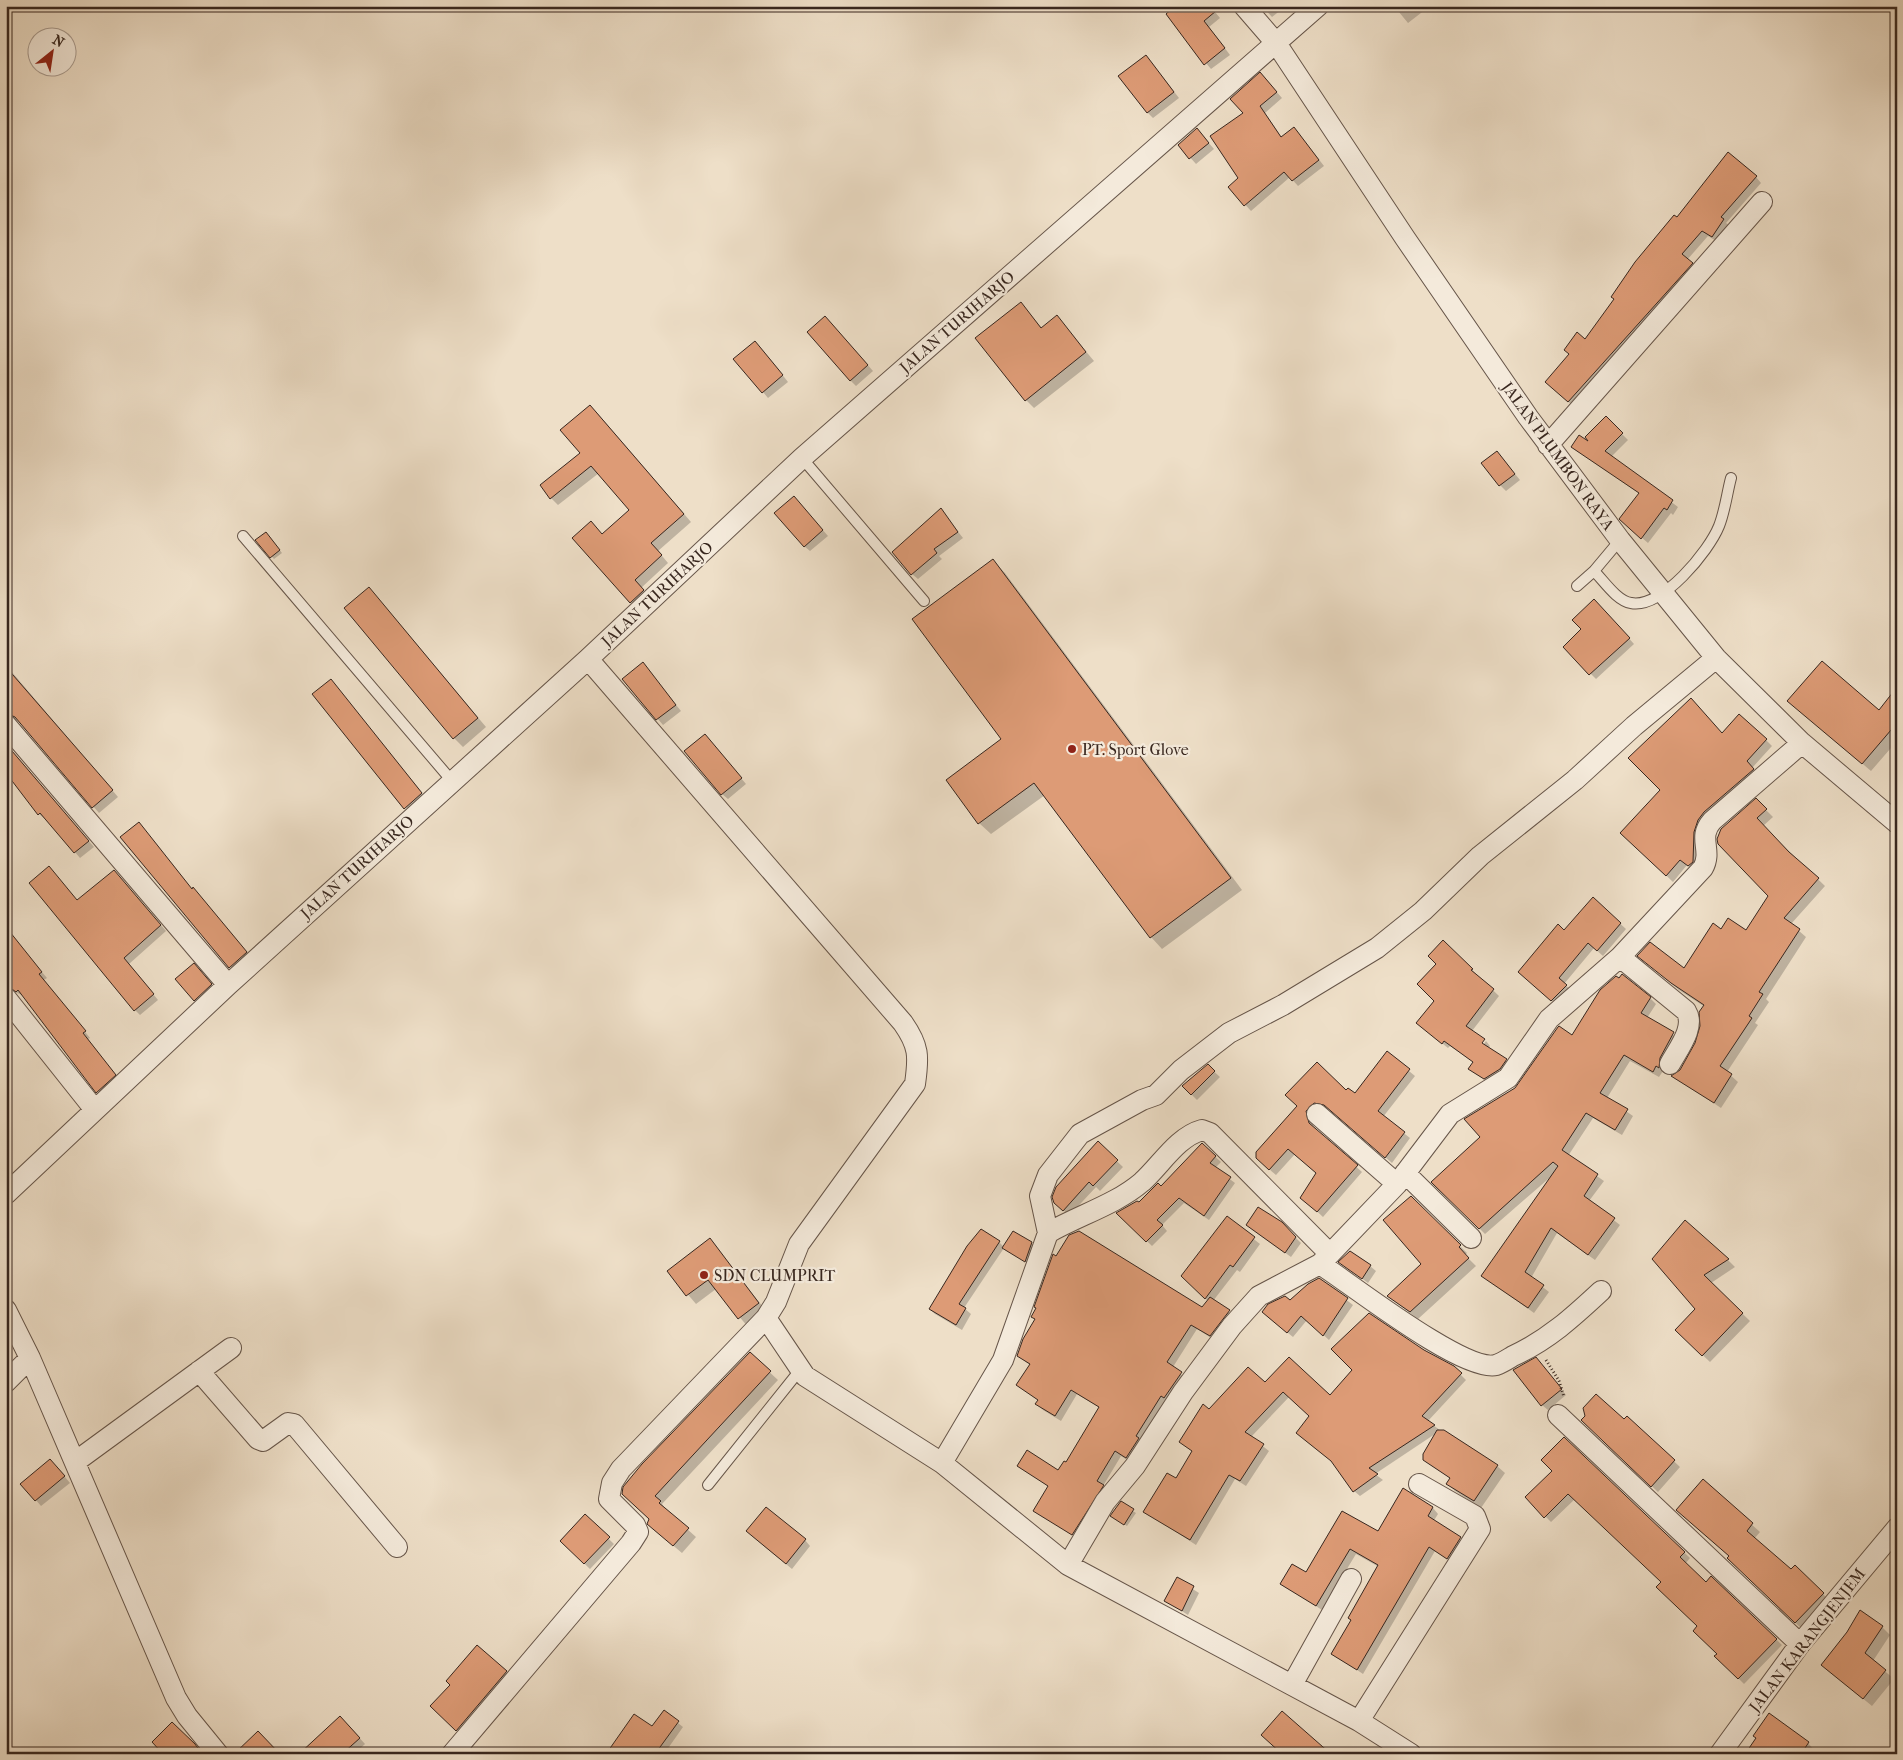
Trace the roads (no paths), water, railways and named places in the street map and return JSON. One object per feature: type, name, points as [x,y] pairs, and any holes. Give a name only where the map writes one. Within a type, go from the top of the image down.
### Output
[{"type":"street","name":"JALAN PLUMBON RAYA","points":[[1244,6],[1276,43],[1410,246],[1548,445],[1620,540],[1716,658],[1802,743],[1897,823]]},
{"type":"street","name":"JALAN TURIHARJO","points":[[6,1194],[228,984],[588,659],[802,458],[1318,6]]},
{"type":"street","points":[[1548,445],[1762,202]]},
{"type":"street","points":[[942,1463],[1003,1360],[1048,1233],[1040,1196],[1053,1169],[1080,1134],[1142,1100],[1156,1095],[1181,1070],[1229,1033],[1283,1005],[1377,948],[1423,911],[1480,856],[1575,780],[1634,726],[1716,658]]},
{"type":"street","points":[[452,1754],[625,1551],[638,1532],[635,1525],[609,1499],[612,1483],[621,1469],[766,1318],[776,1302],[799,1244],[915,1084],[918,1054],[914,1040],[896,1016],[588,659]]},
{"type":"street","points":[[6,725],[228,984]]},
{"type":"street","points":[[1068,1565],[1105,1502],[1135,1466],[1183,1392],[1232,1326],[1259,1296],[1326,1259],[1401,1178],[1450,1114],[1508,1078],[1549,1019],[1620,957],[1703,868],[1707,857],[1704,834],[1706,828],[1802,743]]},
{"type":"street","points":[[1620,957],[1689,1015],[1690,1020],[1687,1030],[1670,1064]]},
{"type":"street","points":[[6,998],[95,1110]]},
{"type":"street","points":[[1317,1114],[1401,1178],[1471,1238]]},
{"type":"street","points":[[1048,1233],[1111,1203],[1142,1182],[1191,1134],[1202,1130],[1210,1133],[1326,1259],[1397,1318],[1467,1360],[1496,1365],[1534,1346],[1557,1331],[1601,1291]]},
{"type":"street","points":[[6,1310],[30,1358],[176,1698],[187,1716],[218,1754]]},
{"type":"street","points":[[766,1318],[805,1376],[942,1463],[1068,1565],[1359,1721],[1411,1754]]},
{"type":"street","points":[[75,1462],[231,1348]]},
{"type":"street","points":[[6,1382],[30,1358]]},
{"type":"street","points":[[199,1371],[258,1439],[263,1441],[288,1423],[294,1424],[397,1547]]},
{"type":"street","points":[[1558,1415],[1800,1644]]},
{"type":"street","points":[[1359,1721],[1480,1528],[1475,1516],[1419,1484]]},
{"type":"street","name":"JALAN KARANGJENJEM","points":[[1720,1754],[1800,1644],[1897,1528]]},
{"type":"street","points":[[1292,1685],[1351,1579]]},
{"type":"lane","points":[[802,458],[924,601]]},
{"type":"lane","points":[[1594,571],[1623,600],[1632,604],[1646,602],[1663,592],[1694,566],[1709,546],[1720,525],[1730,478]]},
{"type":"lane","points":[[243,536],[452,781]]},
{"type":"lane","points":[[1577,586],[1594,571],[1620,540]]},
{"type":"lane","points":[[708,1485],[800,1370]]},
{"type":"place","name":"PT. Sport Glove","points":[[1072,749]]},
{"type":"place","name":"SDN CLUMPRIT","points":[[704,1275]]}]
